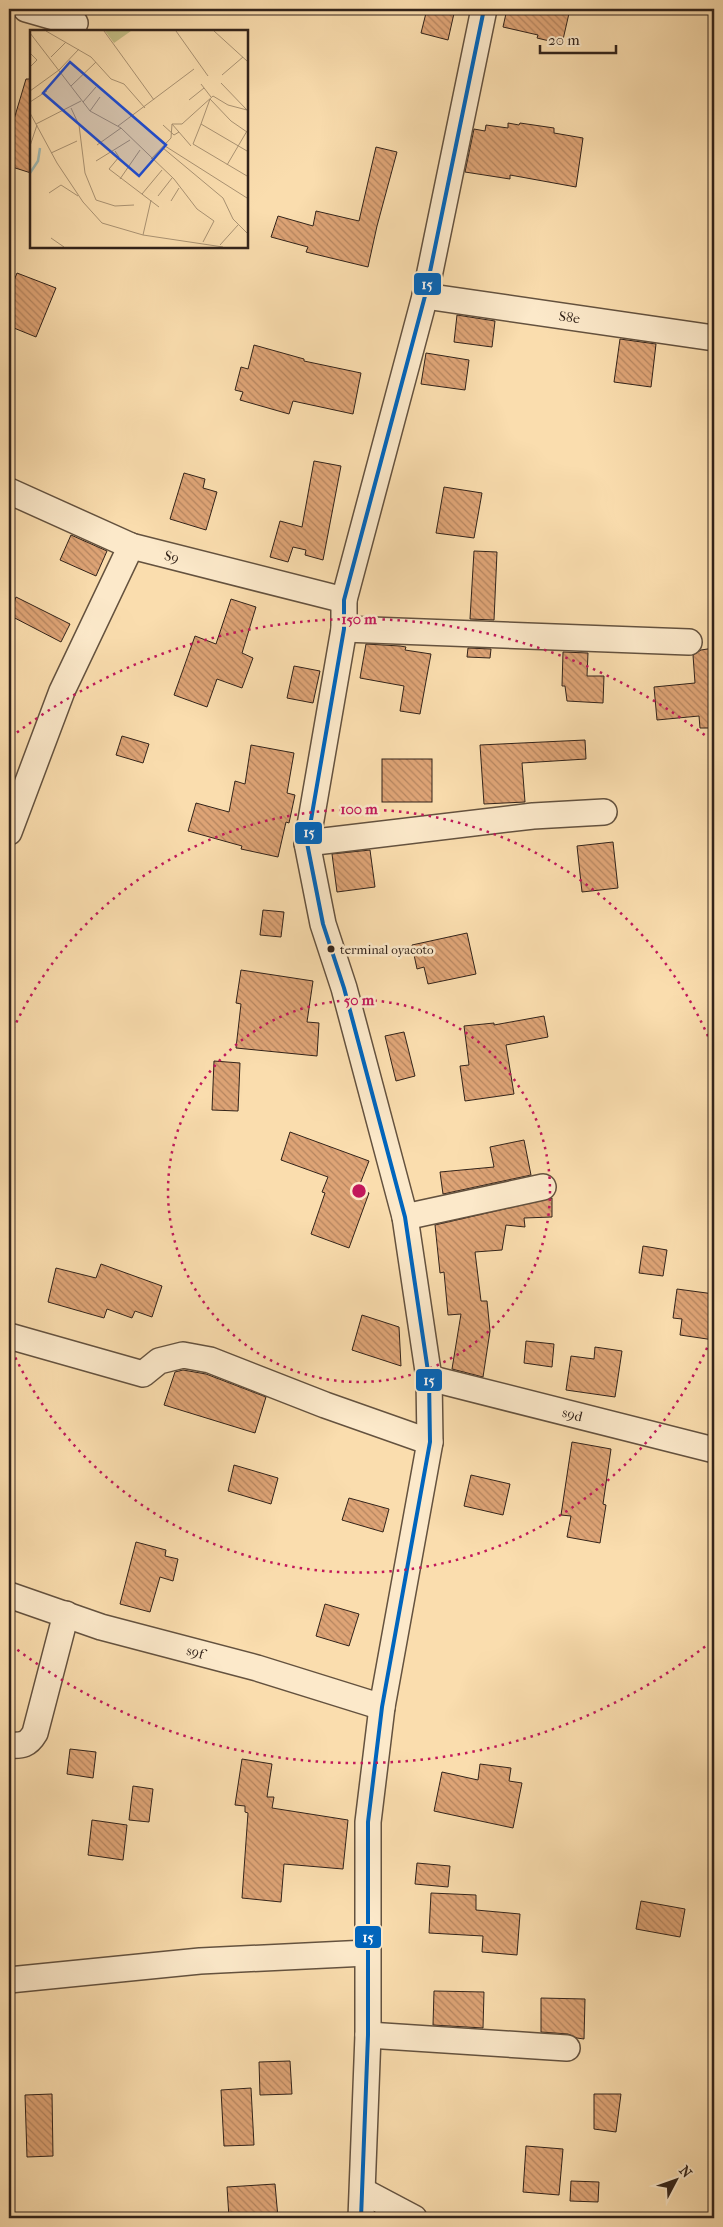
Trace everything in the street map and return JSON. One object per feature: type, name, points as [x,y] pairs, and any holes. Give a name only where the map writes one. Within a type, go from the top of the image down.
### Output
[{"type":"street","points":[[26,9],[75,23]]},
{"type":"street","points":[[361,2218],[368,2035],[368,1822],[382,1708],[430,1442],[429,1378],[406,1217],[344,988],[323,924],[307,842],[344,628],[344,600],[425,296],[484,9]]},
{"type":"street","name":"S8e","points":[[425,296],[714,338]]},
{"type":"street","name":"S9","points":[[9,491],[131,546],[344,600]]},
{"type":"street","points":[[9,832],[62,691],[131,546]]},
{"type":"street","points":[[344,628],[688,642]]},
{"type":"street","points":[[307,842],[533,816],[604,812]]},
{"type":"street","points":[[406,1217],[543,1187]]},
{"type":"street","points":[[9,1336],[143,1374],[158,1361],[183,1355],[210,1360],[325,1405],[430,1442]]},
{"type":"street","name":"s9d","points":[[429,1378],[714,1450]]},
{"type":"street","name":"s9f","points":[[9,1595],[101,1627],[257,1668],[382,1708]]},
{"type":"street","points":[[9,1745],[22,1746],[30,1741],[35,1733],[66,1614]]},
{"type":"street","points":[[9,1980],[200,1961],[367,1953]]},
{"type":"street","points":[[368,2035],[567,2048]]},
{"type":"street","points":[[362,2190],[414,2218]]},
{"type":"building","points":[[427,9],[455,9],[448,40],[421,33]]},
{"type":"building","points":[[507,9],[570,9],[562,44],[537,38],[538,35],[503,27]]},
{"type":"building","points":[[26,79],[30,79],[30,173],[9,166],[9,136]]},
{"type":"building","points":[[508,123],[554,128],[554,133],[583,138],[576,187],[510,175],[510,179],[465,172],[474,129],[485,131],[486,125],[508,128]]},
{"type":"building","points":[[376,147],[397,152],[368,267],[306,252],[308,247],[271,237],[278,216],[313,226],[316,211],[359,221]]},
{"type":"building","points":[[17,273],[56,288],[36,337],[9,326],[9,293]]},
{"type":"building","points":[[457,315],[495,321],[492,347],[454,342]]},
{"type":"building","points":[[620,339],[656,344],[651,387],[614,382]]},
{"type":"building","points":[[254,345],[304,359],[304,361],[361,373],[353,414],[293,401],[289,414],[240,400],[243,392],[235,390],[241,367],[248,369]]},
{"type":"building","points":[[426,353],[469,360],[465,390],[421,384]]},
{"type":"building","points":[[314,461],[341,466],[323,560],[305,555],[306,550],[293,547],[288,562],[270,557],[280,521],[302,527]]},
{"type":"building","points":[[184,473],[205,479],[203,488],[217,492],[206,530],[170,519]]},
{"type":"building","points":[[444,487],[482,493],[474,538],[436,533]]},
{"type":"building","points":[[71,535],[107,551],[96,576],[60,560]]},
{"type":"building","points":[[474,551],[497,552],[494,620],[470,619]]},
{"type":"building","points":[[16,597],[70,624],[61,642],[9,615]]},
{"type":"building","points":[[231,599],[256,607],[242,653],[253,658],[242,688],[217,679],[207,707],[174,695],[195,636],[216,644]]},
{"type":"building","points":[[366,644],[400,646],[406,647],[405,650],[431,654],[420,714],[400,711],[404,686],[360,678]]},
{"type":"building","points":[[468,648],[491,649],[490,658],[467,657]]},
{"type":"building","points":[[714,648],[714,728],[700,728],[699,716],[657,720],[654,687],[695,683],[693,655],[701,650]]},
{"type":"building","points":[[563,652],[588,653],[587,676],[604,676],[603,703],[567,701],[565,686],[562,686]]},
{"type":"building","points":[[294,666],[320,671],[313,703],[287,698]]},
{"type":"building","points":[[122,736],[149,744],[143,763],[116,755]]},
{"type":"building","points":[[585,740],[586,759],[522,763],[525,802],[484,804],[480,745]]},
{"type":"building","points":[[251,745],[294,753],[287,793],[295,795],[289,823],[286,822],[278,857],[241,849],[242,846],[188,831],[196,803],[229,812],[235,781],[245,784]]},
{"type":"building","points":[[382,759],[432,759],[432,802],[382,802]]},
{"type":"building","points":[[613,842],[618,888],[582,892],[577,846]]},
{"type":"building","points":[[370,850],[375,887],[337,892],[332,854]]},
{"type":"building","points":[[263,910],[284,912],[281,937],[260,935]]},
{"type":"building","points":[[467,933],[476,974],[428,984],[424,967],[417,969],[412,945]]},
{"type":"building","points":[[241,970],[313,981],[307,1022],[319,1023],[317,1056],[236,1048],[241,1004],[236,1003]]},
{"type":"building","points":[[544,1016],[548,1037],[506,1045],[514,1094],[465,1101],[460,1066],[469,1065],[464,1026],[494,1023],[494,1025]]},
{"type":"building","points":[[404,1032],[415,1076],[396,1081],[385,1036]]},
{"type":"building","points":[[214,1061],[240,1063],[238,1111],[212,1110]]},
{"type":"building","points":[[290,1132],[369,1161],[358,1189],[369,1193],[349,1248],[311,1234],[325,1193],[322,1192],[328,1177],[281,1160]]},
{"type":"building","points":[[524,1140],[531,1175],[443,1194],[440,1172],[494,1167],[490,1147]]},
{"type":"building","points":[[552,1198],[552,1217],[524,1218],[525,1227],[506,1225],[502,1250],[475,1252],[481,1301],[487,1301],[490,1331],[483,1377],[452,1369],[461,1314],[448,1315],[444,1272],[440,1273],[435,1225]]},
{"type":"building","points":[[643,1246],[667,1250],[663,1276],[639,1273]]},
{"type":"building","points":[[101,1264],[162,1286],[152,1317],[135,1311],[132,1318],[107,1309],[104,1318],[48,1302],[56,1268],[96,1278]]},
{"type":"building","points":[[677,1289],[714,1294],[714,1340],[680,1335],[682,1319],[673,1318]]},
{"type":"building","points":[[362,1315],[399,1327],[401,1366],[352,1350]]},
{"type":"building","points":[[526,1341],[554,1344],[552,1367],[524,1363]]},
{"type":"building","points":[[595,1347],[622,1351],[615,1397],[566,1390],[571,1356],[594,1359]]},
{"type":"building","points":[[183,1370],[206,1374],[266,1397],[255,1433],[164,1405],[175,1372]]},
{"type":"building","points":[[572,1442],[611,1449],[603,1504],[606,1505],[600,1543],[567,1537],[571,1516],[561,1515]]},
{"type":"building","points":[[234,1465],[278,1478],[271,1504],[228,1491]]},
{"type":"building","points":[[471,1475],[510,1484],[503,1515],[464,1506]]},
{"type":"building","points":[[349,1498],[389,1509],[383,1532],[342,1520]]},
{"type":"building","points":[[136,1542],[166,1550],[165,1556],[178,1559],[173,1581],[160,1577],[150,1612],[120,1604]]},
{"type":"building","points":[[325,1604],[359,1614],[349,1646],[316,1636]]},
{"type":"building","points":[[70,1749],[96,1752],[93,1778],[67,1774]]},
{"type":"building","points":[[242,1759],[272,1764],[267,1797],[274,1797],[272,1808],[348,1820],[343,1869],[284,1864],[281,1902],[242,1898],[248,1813],[245,1812],[245,1806],[235,1805]]},
{"type":"building","points":[[480,1764],[511,1768],[509,1781],[522,1783],[513,1828],[434,1811],[442,1772],[478,1780]]},
{"type":"building","points":[[133,1786],[153,1789],[149,1822],[129,1820]]},
{"type":"building","points":[[92,1820],[127,1825],[123,1860],[88,1855]]},
{"type":"building","points":[[417,1863],[450,1866],[448,1887],[415,1884]]},
{"type":"building","points":[[431,1893],[476,1895],[476,1910],[520,1914],[517,1955],[482,1952],[483,1936],[429,1933]]},
{"type":"building","points":[[641,1901],[685,1909],[680,1937],[636,1929]]},
{"type":"building","points":[[434,1991],[484,1992],[483,2028],[433,2025]]},
{"type":"building","points":[[541,1998],[585,1999],[584,2039],[568,2034],[541,2032]]},
{"type":"building","points":[[290,2061],[292,2094],[260,2095],[259,2062]]},
{"type":"building","points":[[251,2088],[254,2145],[224,2146],[221,2090]]},
{"type":"building","points":[[52,2094],[53,2156],[27,2157],[25,2095]]},
{"type":"building","points":[[594,2094],[621,2094],[616,2132],[594,2129]]},
{"type":"building","points":[[526,2146],[563,2149],[559,2195],[523,2192]]},
{"type":"building","points":[[571,2181],[599,2182],[598,2202],[570,2201]]},
{"type":"building","points":[[275,2184],[278,2218],[229,2218],[227,2187]]},
{"type":"transit line","name":"15","points":[[361,2218],[368,2035],[368,1822],[382,1707],[430,1442],[429,1378],[405,1217],[344,988],[323,924],[307,843],[344,629],[344,600],[425,296],[484,9]]},
{"type":"place","name":"terminal oyacoto","points":[[331,949]]}]
